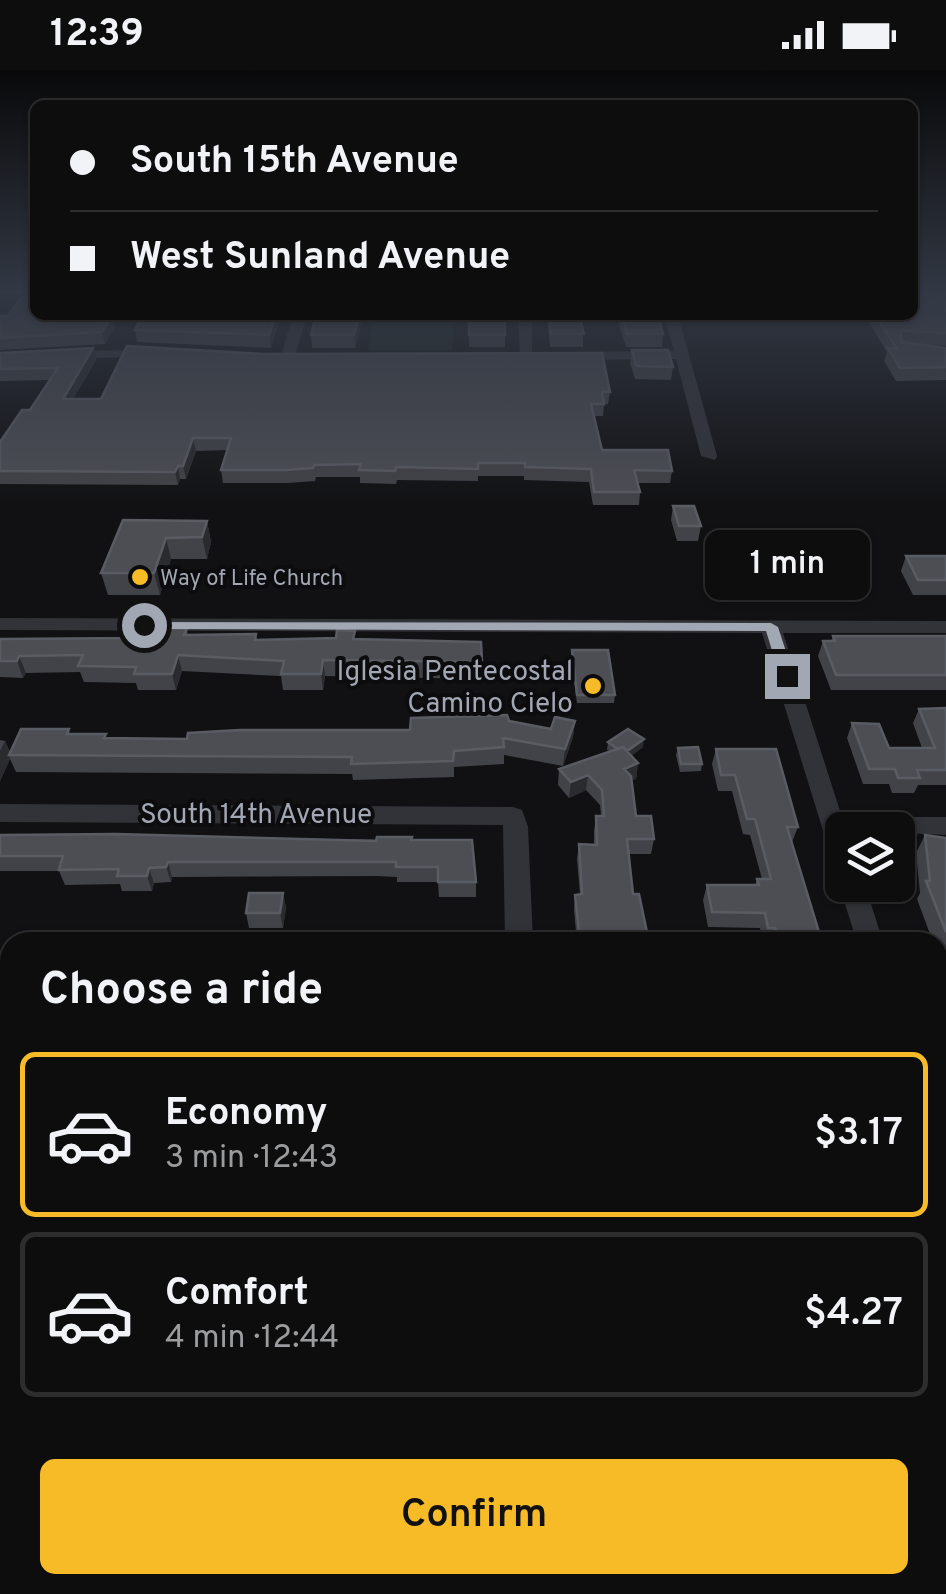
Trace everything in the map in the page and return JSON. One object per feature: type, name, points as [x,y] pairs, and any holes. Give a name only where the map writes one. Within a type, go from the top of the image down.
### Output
[{"type":"street","points":[[684,364],[709,456]]},
{"type":"street","points":[[0,624],[946,627]]},
{"type":"street","points":[[771,627],[829,812]]},
{"type":"street","name":"South 14th Avenue","points":[[0,813],[512,816],[516,827],[519,932]]},
{"type":"street","points":[[915,826],[946,826]]},
{"type":"street","points":[[857,902],[867,932]]},
{"type":"building","points":[[0,364],[84,364],[63,399],[101,399],[118,364],[604,364],[610,392],[602,392],[604,404],[591,404],[602,450],[668,450],[672,471],[634,470],[640,492],[594,492],[591,469],[525,467],[525,463],[478,463],[478,469],[396,467],[395,471],[359,470],[361,464],[221,470],[231,438],[193,438],[183,466],[175,472],[0,471],[0,442],[22,410],[30,410],[58,368],[0,369]]},
{"type":"building","points":[[672,364],[673,367],[636,366]]},
{"type":"building","points":[[898,364],[946,364],[946,367],[900,368]]},
{"type":"building","points":[[673,506],[694,506],[701,526],[679,526]]},
{"type":"building","points":[[123,520],[207,521],[202,537],[166,538],[154,573],[101,573]]},
{"type":"building","points":[[906,556],[946,556],[946,580],[918,580]]},
{"type":"building","points":[[168,628],[187,628],[184,635],[256,634],[255,640],[336,638],[337,630],[355,631],[353,639],[481,642],[482,662],[323,660],[321,674],[281,674],[284,661],[178,655],[172,674],[134,674],[136,667],[78,666],[83,655],[19,656],[17,661],[0,661],[0,639],[135,638],[165,636]]},
{"type":"building","points":[[833,636],[946,636],[946,675],[836,675],[823,641],[835,641]]},
{"type":"building","name":"Iglesia Pentecostal Camino Cielo","points":[[572,650],[608,650],[615,695],[577,695]]},
{"type":"building","points":[[946,708],[946,770],[917,770],[920,778],[898,778],[895,769],[869,769],[852,723],[879,724],[889,748],[935,748],[919,709]]},
{"type":"building","points":[[507,715],[509,721],[551,729],[555,717],[575,721],[565,749],[503,738],[504,747],[454,751],[453,761],[351,764],[352,757],[9,755],[21,729],[69,729],[67,734],[106,734],[104,738],[187,739],[188,733],[240,730],[410,730],[411,718]]},
{"type":"building","points":[[628,729],[644,739],[627,751],[608,742]]},
{"type":"building","points":[[623,747],[638,763],[624,769],[631,776],[636,816],[651,816],[654,839],[627,839],[633,894],[639,894],[647,932],[579,932],[575,895],[582,894],[579,844],[597,845],[596,816],[604,816],[602,790],[588,775],[571,782],[559,769]]},
{"type":"building","points":[[698,747],[702,764],[681,764],[678,748]]},
{"type":"building","points":[[716,749],[776,749],[798,827],[787,827],[819,932],[776,932],[775,928],[768,928],[765,913],[712,912],[707,885],[759,885],[757,879],[771,879],[755,819],[747,819],[735,775],[721,775]]},
{"type":"building","points":[[0,835],[472,840],[476,882],[438,882],[438,867],[396,867],[396,862],[168,862],[166,867],[149,868],[147,876],[117,876],[119,869],[59,870],[63,856],[0,856]]},
{"type":"building","points":[[925,835],[946,838],[946,932],[926,881],[930,881]]},
{"type":"building","points":[[249,893],[283,893],[280,913],[246,913]]},
{"type":"place","name":"Way of Life Church","points":[[140,577]]},
{"type":"place","name":"Iglesia Pentecostal Camino Cielo","points":[[593,686]]},
{"type":"route","points":[[144,625],[771,627],[787,676]]}]
